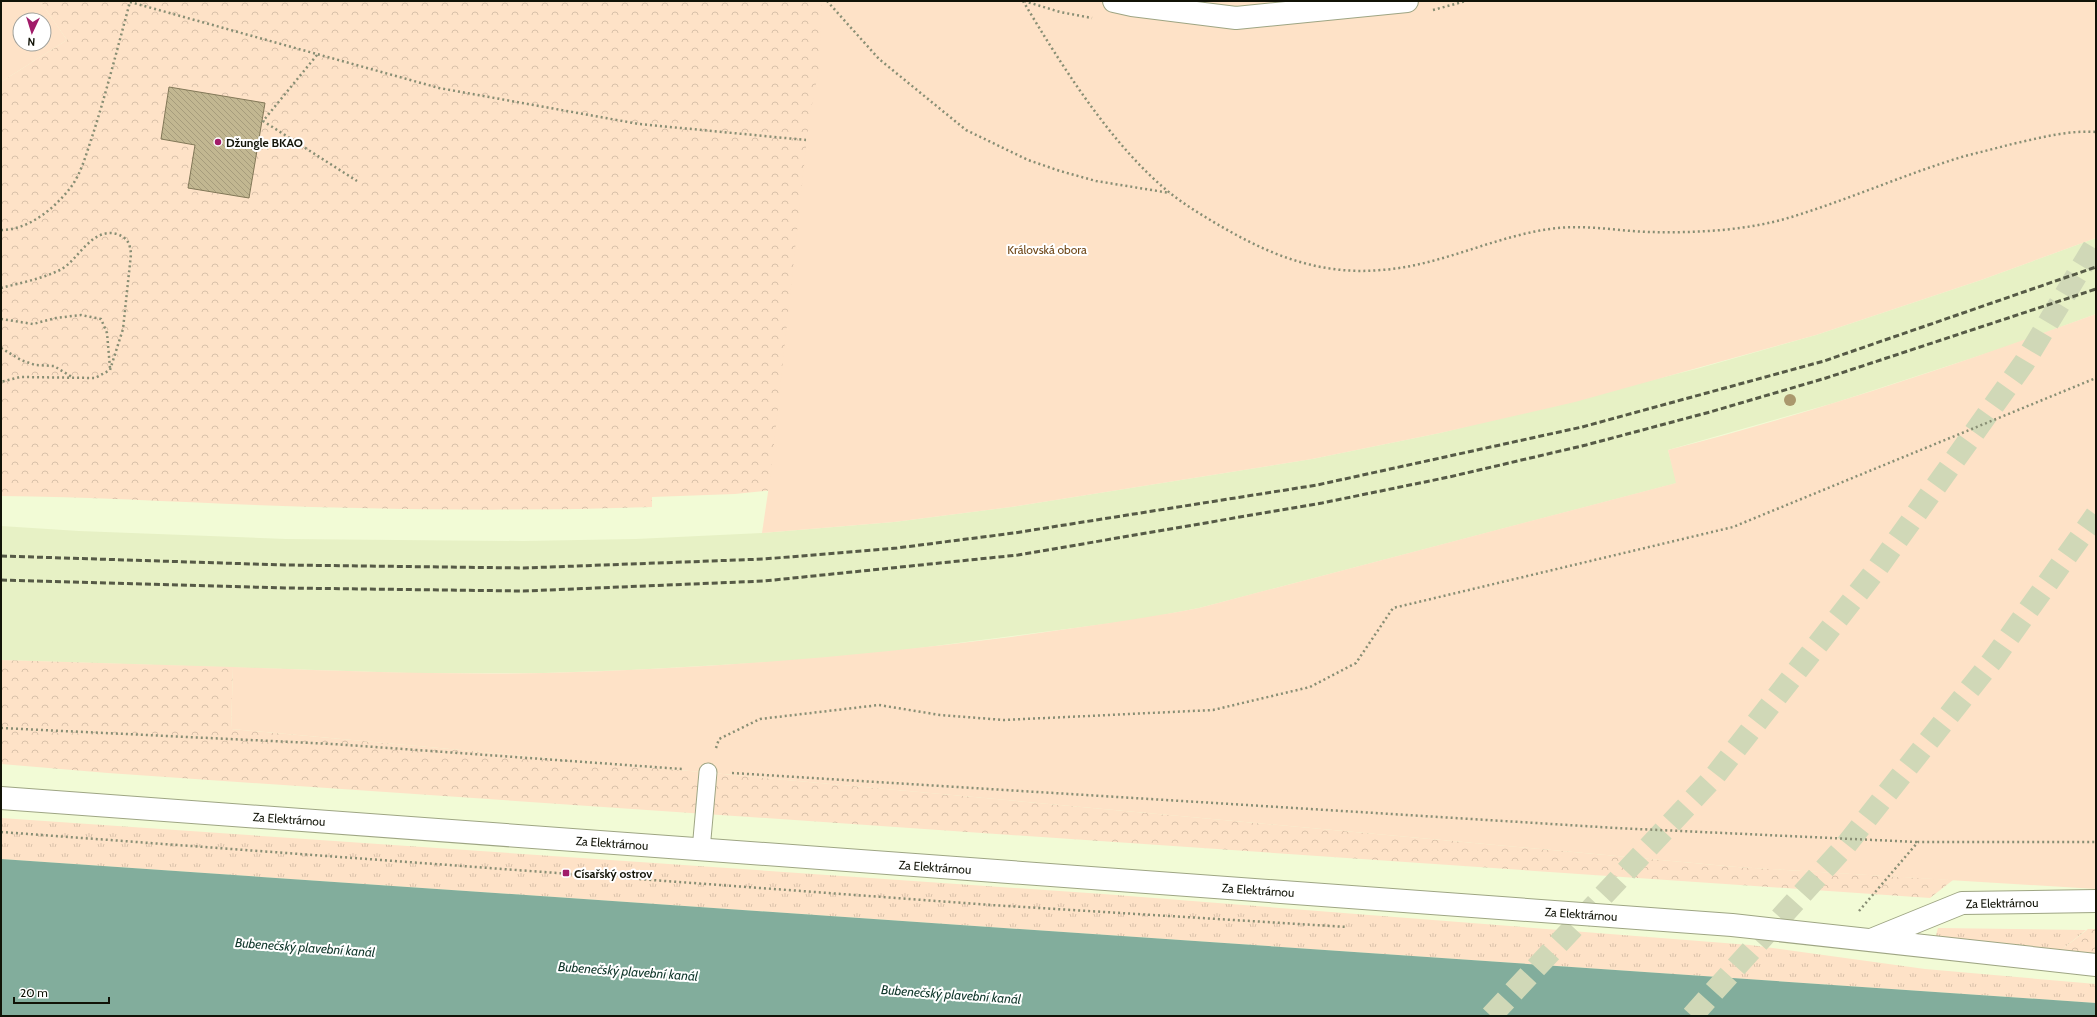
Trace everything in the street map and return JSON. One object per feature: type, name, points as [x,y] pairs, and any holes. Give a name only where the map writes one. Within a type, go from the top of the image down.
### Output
[{"type":"street","points":[[1114,1],[1132,5],[1236,18],[1407,1]]},
{"type":"street","name":"Za Elektrárnou","points":[[1,798],[1732,925],[2096,965]]},
{"type":"street","name":"Za Elektrárnou","points":[[1868,941],[1962,903],[2096,901]]},
{"type":"lane","points":[[701,850],[708,772]]},
{"type":"path","points":[[827,1],[879,59],[966,130],[1028,160],[1060,171],[1096,181],[1170,193]]},
{"type":"path","points":[[1023,1],[1045,37],[1109,129],[1147,172],[1170,193],[1202,215],[1259,248],[1283,258],[1332,270],[1382,270],[1406,267],[1518,235],[1557,228],[1578,227],[1648,232],[1699,231],[1778,220],[1965,156],[2052,135],[2084,131],[2096,132]]},
{"type":"path","points":[[1,230],[26,225],[49,210],[72,186],[85,157],[101,108],[130,2],[439,88],[639,124],[806,140]]},
{"type":"path","points":[[317,55],[263,121],[357,181]]},
{"type":"path","points":[[1,288],[37,279],[61,270],[92,240],[104,234],[114,234],[124,237],[130,243],[132,254],[122,329],[110,370],[95,378],[20,377],[1,382]]},
{"type":"path","points":[[1,319],[33,324],[56,318],[81,315],[101,319],[107,333],[110,370]]},
{"type":"path","points":[[1,348],[21,360],[35,365],[54,366],[73,377]]},
{"type":"path","points":[[708,772],[719,739],[760,720],[879,705],[940,715],[1004,720],[1213,710],[1310,687],[1356,662],[1393,608],[1733,527],[2096,378]]},
{"type":"path","points":[[1,728],[333,744],[708,772],[1616,828],[1918,842],[2096,842]]},
{"type":"path","points":[[1,832],[990,905],[1349,927]]},
{"type":"path","points":[[1838,936],[1918,842]]},
{"type":"shaded area","points":[[2096,238],[2096,314],[2003,348],[1834,403],[1668,450],[1677,483],[1199,608],[1136,620],[896,651],[791,661],[631,670],[543,673],[408,673],[1,660],[1,526],[79,531],[286,539],[523,541],[636,539],[762,533],[894,522],[1011,507],[1312,459],[1440,433],[1700,368],[1816,335],[1981,280]]},
{"type":"green space","points":[[1,1],[40,1],[48,12],[12,12],[12,52],[48,52],[1,82]]},
{"type":"green space","points":[[40,1],[2096,1],[1019,465],[735,494],[652,497],[652,507],[482,510],[354,508],[1,496],[1,82],[48,52],[52,52],[52,50],[67,40],[52,18],[52,12],[48,12]],"holes":[[[169,87],[264,103],[249,198],[188,188],[195,145],[161,139]]]},
{"type":"green space","name":"Královská obora","points":[[822,1],[2096,1],[2096,238],[1981,280],[1816,335],[1575,402],[1440,433],[1312,459],[1011,507],[894,522],[762,533],[771,472],[809,120],[819,68]]},
{"type":"green space","points":[[52,18],[67,40],[52,50]]},
{"type":"green space","points":[[2096,314],[2096,889],[1737,867],[231,729],[233,667],[389,672],[545,673],[720,665],[837,656],[953,644],[1105,624],[1199,608],[1676,483],[1668,450],[1722,436],[1884,387],[1990,352]]},
{"type":"green space","points":[[1,660],[233,667],[231,729],[1737,867],[1953,880],[1930,898],[108,773],[1,764]]},
{"type":"green space","points":[[1,818],[1103,894],[1750,945],[1925,969],[2096,984],[2096,1003],[1,859]]},
{"type":"green space","points":[[1938,928],[2086,930],[2060,951],[1938,942],[1936,935]]},
{"type":"green space","points":[[2088,929],[2096,929],[2096,954],[2060,951]]},
{"type":"water","name":"Bubenečský plavební kanál","points":[[1,859],[2096,1003],[2096,1016],[1,1015]]},
{"type":"building","name":"Džungle BKAO","points":[[169,87],[265,103],[249,198],[188,188],[195,145],[161,139]]},
{"type":"tunnel","points":[[1491,1016],[1714,777],[1876,570],[2024,363],[2096,243]]},
{"type":"tunnel","points":[[1692,1016],[1846,845],[1992,661],[2096,515]]},
{"type":"railway","points":[[1,556],[285,565],[524,568],[764,559],[897,548],[1014,533],[1317,485],[1582,427],[1824,361],[2096,267]]},
{"type":"railway","points":[[1,580],[285,588],[523,591],[764,581],[1018,555],[1322,503],[1449,477],[1586,445],[1710,412],[1826,378],[2096,289]]},
{"type":"place","name":"Džungle BKAO","points":[[218,142]]},
{"type":"place","name":"Císařský ostrov","points":[[566,873]]}]
